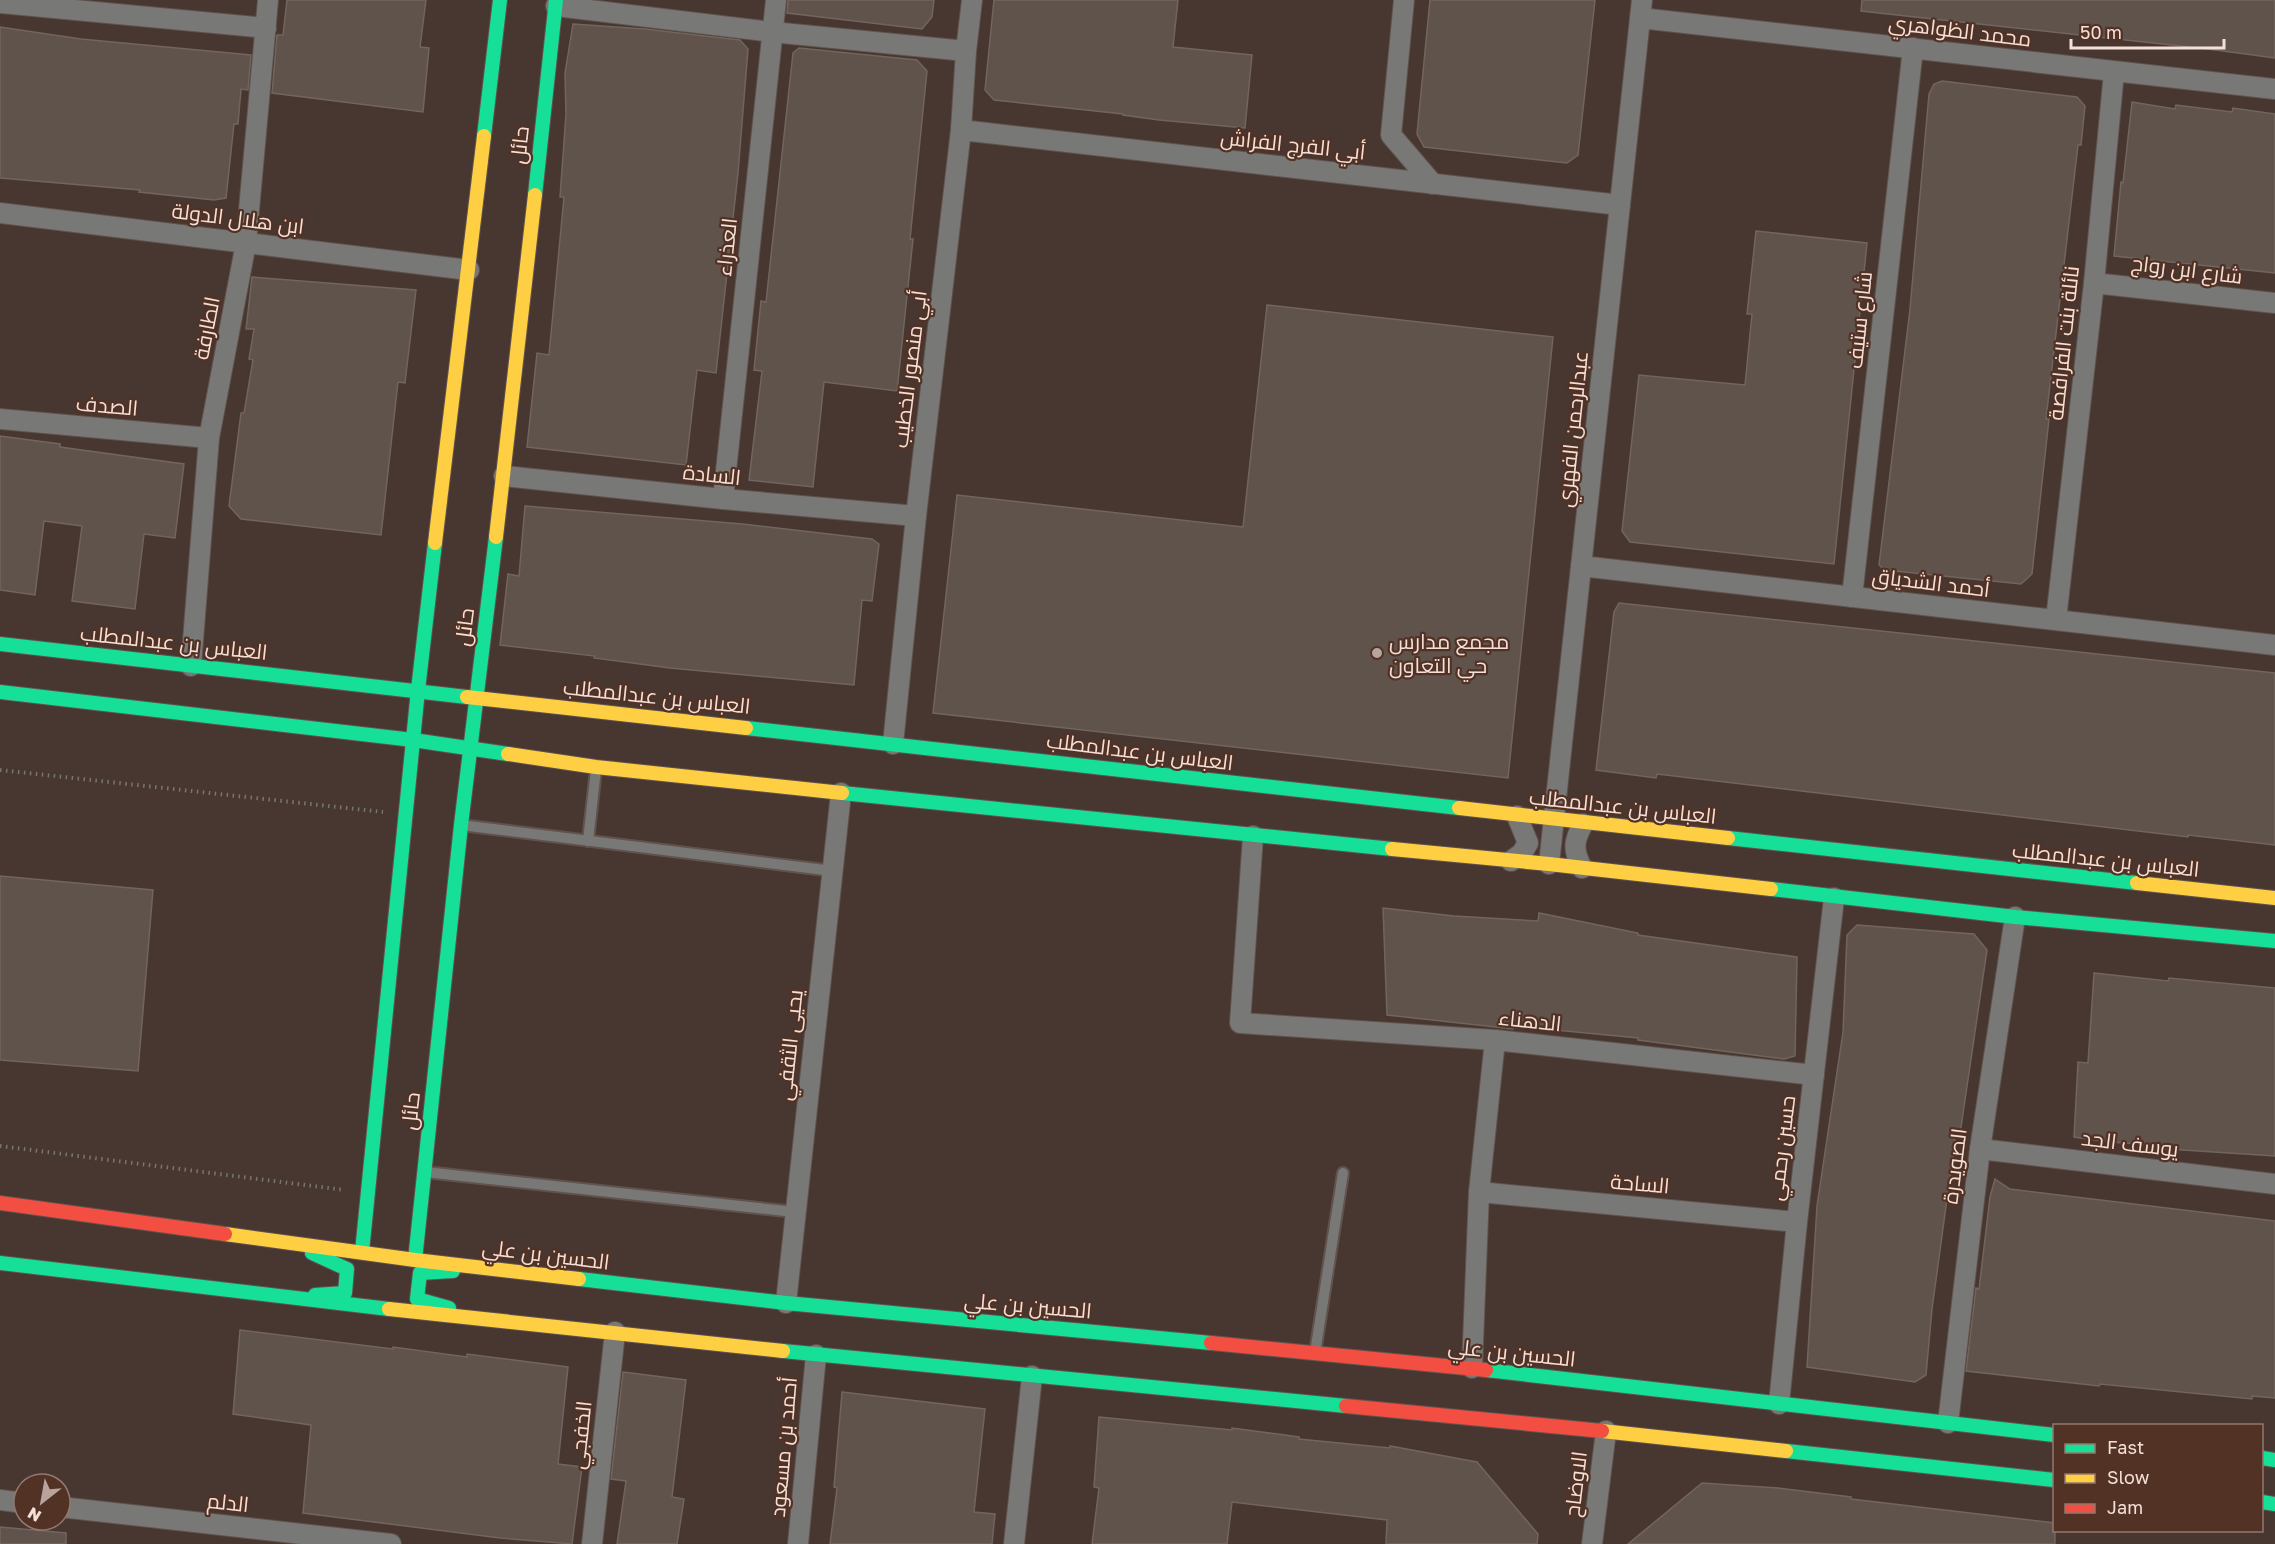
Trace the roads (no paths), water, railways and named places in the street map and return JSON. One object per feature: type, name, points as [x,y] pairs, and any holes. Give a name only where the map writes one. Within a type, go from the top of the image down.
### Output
[{"type":"street","name":"الطارفة","points":[[191,666],[209,438],[246,243],[268,0]]},
{"type":"street","name":"حائل","points":[[362,1252],[418,690],[500,0]]},
{"type":"street","name":"العذراء","points":[[723,499],[776,0]]},
{"type":"street","name":"أبي منصور الخطيب","points":[[894,744],[916,516],[961,130],[972,0]]},
{"type":"street","points":[[1404,0],[1391,135],[1432,184]]},
{"type":"street","points":[[0,3],[74,5],[266,28]]},
{"type":"street","points":[[556,3],[772,32],[966,51]]},
{"type":"street","name":"حائل","points":[[416,1260],[461,825],[504,476],[556,3]]},
{"type":"street","name":"محمد الظواهري","points":[[1641,9],[1913,48],[2275,89]]},
{"type":"street","name":"عبدالرحمن الفهري","points":[[1549,864],[1641,9]]},
{"type":"street","name":"شارع ستيف","points":[[1852,597],[1913,48]]},
{"type":"street","name":"نائلة بنت الفرافصة","points":[[2056,620],[2094,283],[2114,72]]},
{"type":"street","name":"أبي الفرج الفراش","points":[[961,130],[1620,205]]},
{"type":"street","name":"ابن هلال الدولة","points":[[0,213],[469,270]]},
{"type":"street","name":"شارع ابن رواج","points":[[2094,283],[2275,303]]},
{"type":"street","name":"الصدف","points":[[0,419],[209,438]]},
{"type":"street","name":"السادة","points":[[504,476],[916,516]]},
{"type":"street","name":"أحمد الشدياق","points":[[1581,566],[2275,645]]},
{"type":"street","name":"العباس بن عبدالمطلب","points":[[0,644],[476,696],[1584,824],[2275,898]]},
{"type":"street","points":[[0,692],[413,740],[596,767],[1253,836],[1549,864],[2015,917],[2275,941]]},
{"type":"street","name":"يحيى الثقفي","points":[[786,1303],[841,793]]},
{"type":"street","points":[[1511,861],[1522,853],[1528,843],[1517,816]]},
{"type":"street","points":[[1582,868],[1575,854],[1576,837],[1584,824]]},
{"type":"street","name":"الدهناء","points":[[1253,836],[1240,1023],[1495,1040],[1814,1075]]},
{"type":"street","name":"حسين رحمي","points":[[1779,1404],[1834,898]]},
{"type":"street","name":"الصويدرة","points":[[1948,1423],[1980,1149],[2015,917]]},
{"type":"street","points":[[1472,1368],[1479,1192],[1495,1040]]},
{"type":"street","name":"يوسف الجد","points":[[1980,1149],[2275,1184]]},
{"type":"street","name":"الساحة","points":[[1479,1192],[1797,1222]]},
{"type":"street","name":"الحسين بن علي","points":[[0,1203],[416,1260],[786,1303],[1472,1368],[2053,1435]]},
{"type":"street","points":[[286,1241],[347,1269],[345,1293],[286,1298]]},
{"type":"street","points":[[0,1263],[286,1298],[816,1355],[1606,1431],[2053,1480]]},
{"type":"street","points":[[486,1320],[417,1299],[420,1273],[494,1269]]},
{"type":"street","name":"الخفجي","points":[[592,1544],[615,1332]]},
{"type":"street","name":"أحمد بن مسعود","points":[[798,1544],[816,1355]]},
{"type":"street","points":[[1014,1544],[1032,1376]]},
{"type":"street","name":"الاوضاح","points":[[1592,1544],[1606,1431]]},
{"type":"street","name":"الدلم","points":[[72,1508],[391,1544]]},
{"type":"lane","points":[[588,841],[596,767]]},
{"type":"lane","points":[[461,825],[833,871]]},
{"type":"lane","points":[[425,1172],[795,1212]]},
{"type":"lane","points":[[1316,1353],[1343,1173]]},
{"type":"place","name":"مجمع مدارس حي التعاون","points":[[1377,653]]}]
